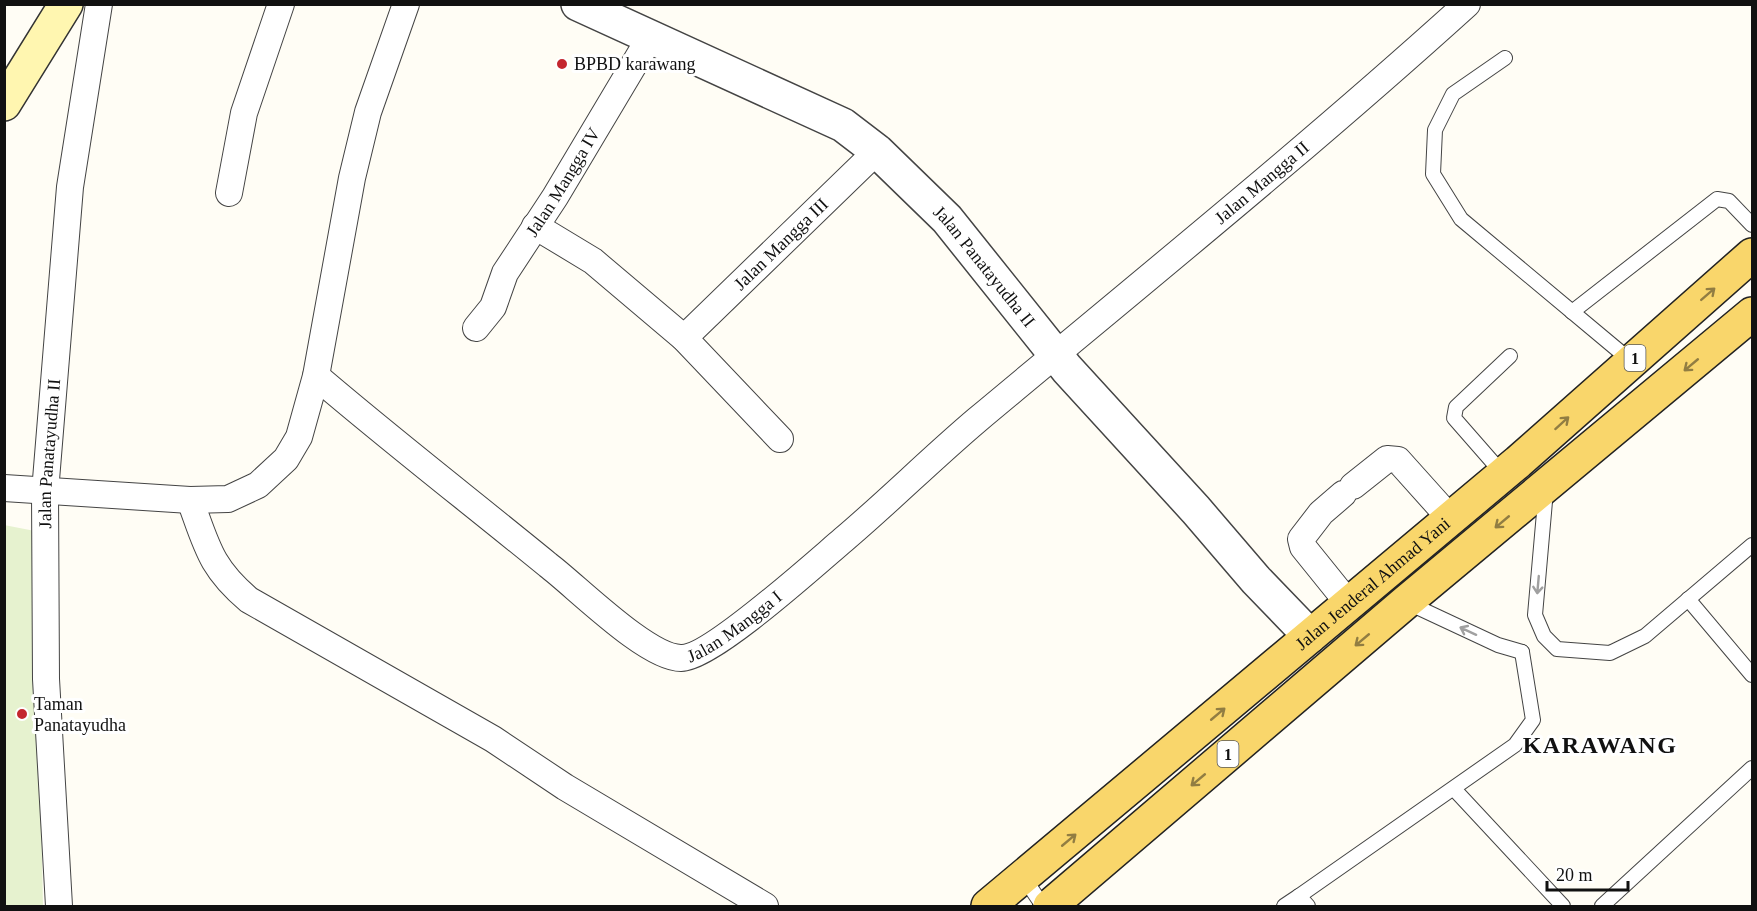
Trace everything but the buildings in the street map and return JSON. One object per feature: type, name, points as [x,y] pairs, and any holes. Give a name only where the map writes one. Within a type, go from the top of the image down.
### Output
[{"type":"main road","points":[[4,104],[66,4]]},
{"type":"main road","name":"Jalan Jenderal Ahmad Yani","points":[[988,906],[1511,468],[1752,255]]},
{"type":"main road","name":"Jalan Jenderal Ahmad Yani","points":[[1050,906],[1406,602],[1752,314]]},
{"type":"main road","points":[[1511,468],[1547,485]]},
{"type":"main road","points":[[1378,578],[1406,602]]},
{"type":"street","name":"Jalan Panatayudha II","points":[[59,906],[46,680],[45,492],[70,187],[99,4]]},
{"type":"street","points":[[229,193],[243,113],[281,4]]},
{"type":"street","points":[[4,488],[190,500],[228,499],[258,485],[286,459],[299,437],[316,376],[352,178],[368,112],[406,4]]},
{"type":"street","name":"Jalan Panatayudha II","points":[[578,4],[843,125],[877,151],[947,219],[1056,357],[1196,510],[1256,580],[1310,636]]},
{"type":"street","name":"Jalan Mangga II","points":[[1056,357],[1467,4]]},
{"type":"street","name":"Jalan Mangga IV","points":[[476,328],[494,307],[505,273],[555,197],[651,36]]},
{"type":"street","name":"Jalan Mangga III","points":[[684,338],[877,151]]},
{"type":"street","points":[[536,226],[545,234],[593,261],[684,338],[780,439]]},
{"type":"street","name":"Jalan Mangga I","points":[[316,376],[419,464],[549,565],[612,619],[657,651],[682,658],[699,653],[780,594],[896,496],[974,422],[1056,357]]},
{"type":"street","points":[[1349,604],[1304,547],[1301,539],[1321,513],[1348,490],[1387,459],[1398,460],[1450,518]]},
{"type":"street","points":[[190,500],[213,562],[227,582],[249,600],[492,739],[566,787],[765,906]]},
{"type":"lane","points":[[1504,58],[1453,94],[1435,130],[1433,174],[1461,219],[1631,361]]},
{"type":"lane","points":[[1572,312],[1717,199],[1729,201],[1752,225]]},
{"type":"lane","points":[[1510,356],[1456,407],[1454,418],[1511,468]]},
{"type":"lane","points":[[1547,485],[1535,615],[1544,636],[1557,649],[1610,653],[1645,636],[1752,545]]},
{"type":"lane","points":[[1688,599],[1752,675]]},
{"type":"lane","points":[[1406,602],[1498,645],[1522,652]]},
{"type":"lane","points":[[1522,652],[1544,636]]},
{"type":"lane","points":[[1284,906],[1304,901],[1454,789],[1509,751],[1533,720],[1522,652]]},
{"type":"lane","points":[[1602,906],[1752,768]]},
{"type":"lane","points":[[1454,789],[1563,906]]},
{"type":"lane","points":[[1024,878],[1043,906]]},
{"type":"green space","name":"Taman Panatayudha","points":[[4,525],[35,531],[43,906],[5,906]]},
{"type":"place","name":"BPBD karawang","points":[[562,64]]},
{"type":"place","name":"Taman Panatayudha","points":[[22,714]]},
{"type":"district","name":"KARAWANG","points":[[1600,745]]}]
